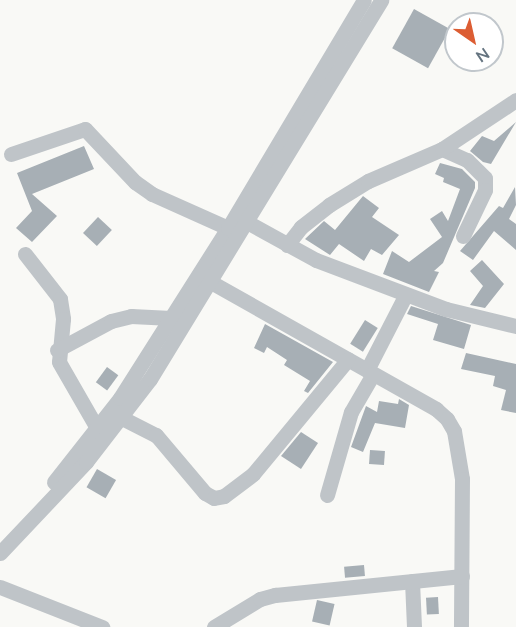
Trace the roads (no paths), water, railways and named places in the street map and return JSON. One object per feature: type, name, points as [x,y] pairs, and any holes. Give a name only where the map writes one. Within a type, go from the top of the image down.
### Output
[{"type":"street","points":[[0,538],[60,476],[97,428],[171,318],[333,66],[381,0]]},
{"type":"street","points":[[0,553],[122,418],[245,221],[333,66],[356,4]]},
{"type":"street","points":[[287,245],[301,227],[328,205],[368,181],[442,149],[516,100]]},
{"type":"street","points":[[11,154],[85,129],[135,182],[160,198],[228,228]]},
{"type":"street","points":[[442,149],[467,160],[485,178],[486,190],[463,236]]},
{"type":"street","points":[[245,221],[287,245],[406,294],[446,309],[516,326]]},
{"type":"street","points":[[25,254],[60,299],[63,319],[57,350],[64,374],[97,428]]},
{"type":"street","points":[[209,281],[436,409],[454,431],[462,479],[461,627]]},
{"type":"street","points":[[327,495],[351,412],[406,294]]},
{"type":"street","points":[[57,350],[111,321],[131,316],[171,318]]},
{"type":"street","points":[[122,418],[156,435],[205,493],[214,498],[224,496],[253,474],[348,359]]},
{"type":"street","points":[[214,627],[275,595],[462,576]]},
{"type":"street","points":[[412,581],[414,627]]},
{"type":"street","points":[[0,587],[102,627]]}]
